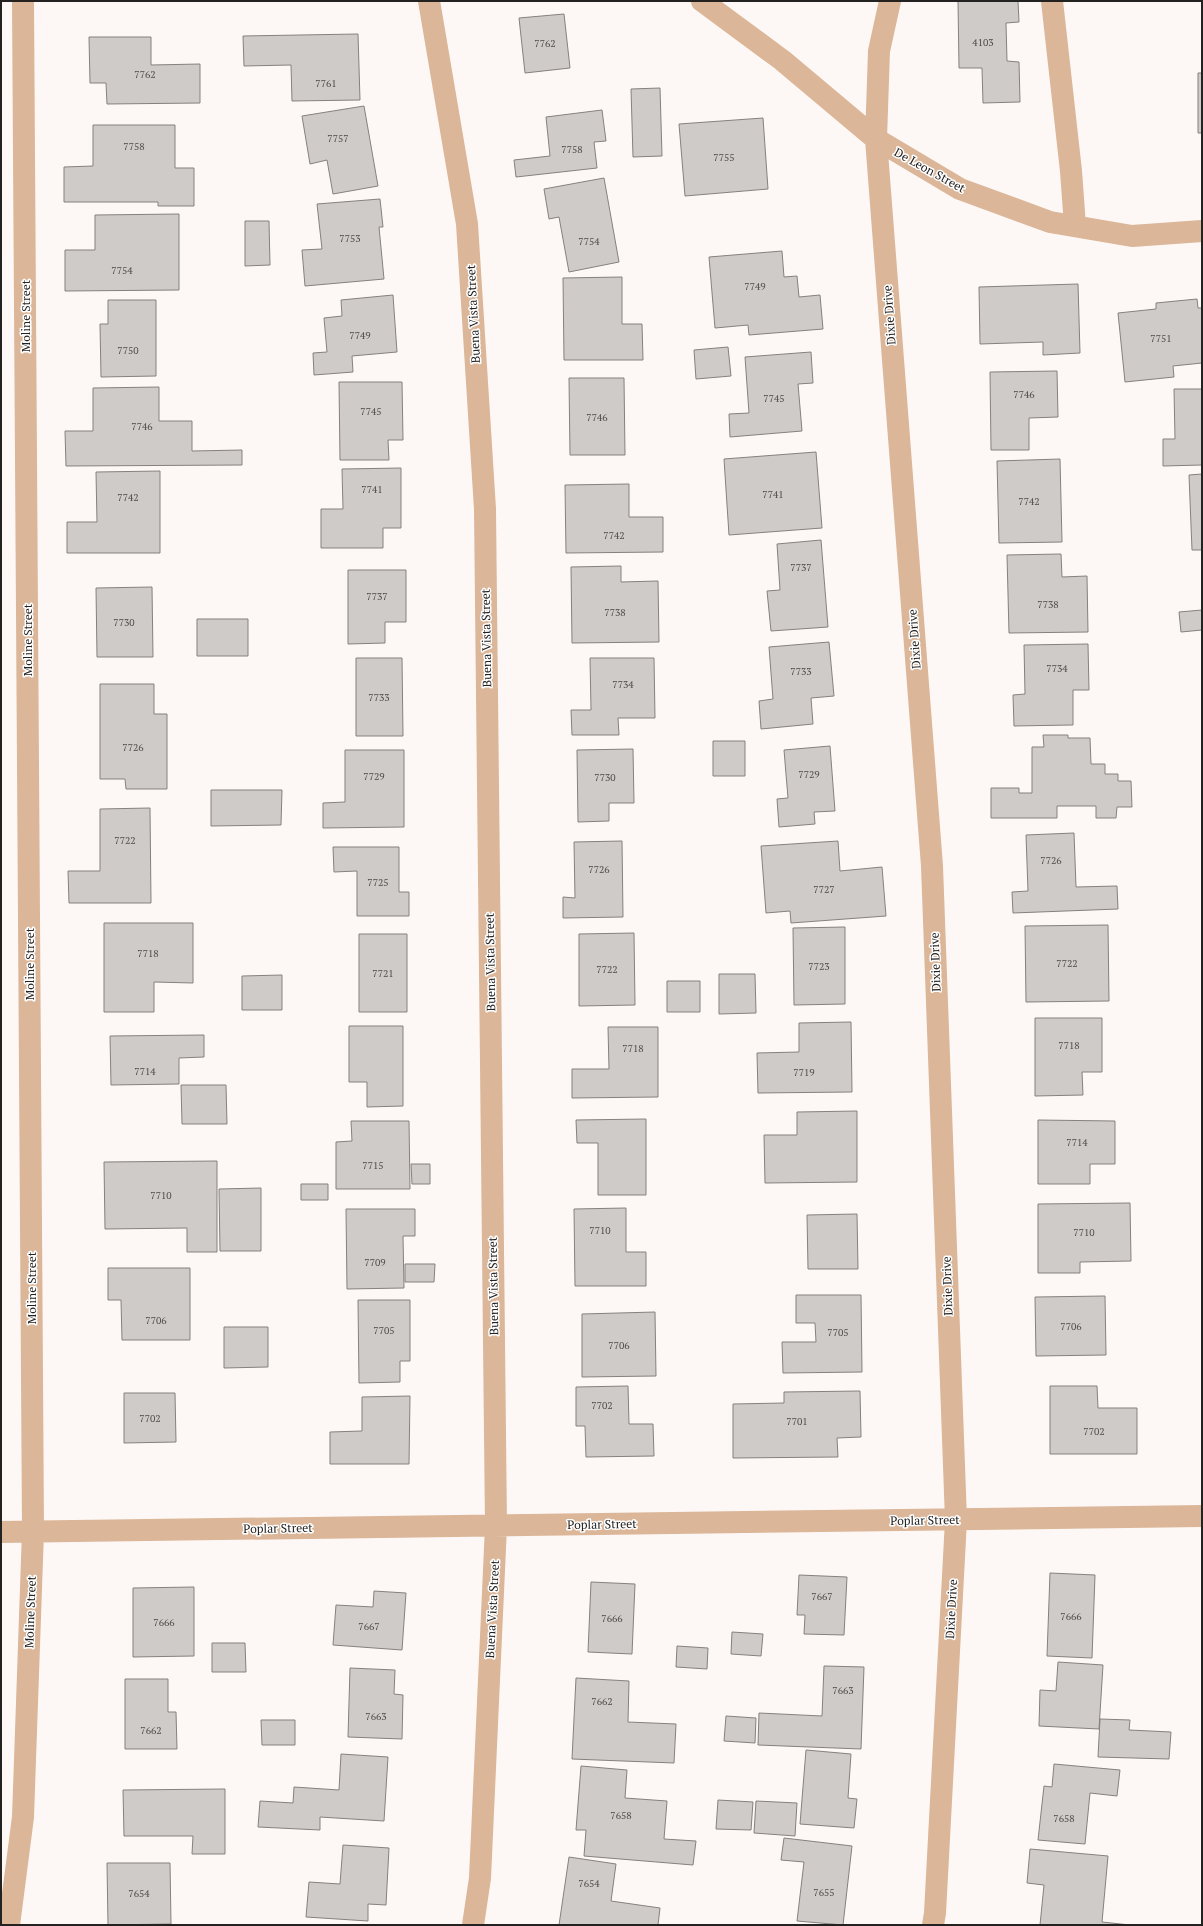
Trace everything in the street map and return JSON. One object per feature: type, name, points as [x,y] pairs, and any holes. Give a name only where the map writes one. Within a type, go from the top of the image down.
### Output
[{"type":"street","name":"Moline Street","points":[[9,1925],[23,1817],[33,1531],[23,1]]},
{"type":"street","name":"Buena Vista Street","points":[[429,1],[467,224],[484,509],[496,1526],[480,1878],[474,1925]]},
{"type":"street","name":"De Leon Street","points":[[702,1],[782,60],[876,139],[960,189],[1050,222],[1132,236],[1202,231]]},
{"type":"street","name":"Dixie Drive","points":[[890,1],[879,50],[876,139],[932,866],[956,1520],[935,1913],[933,1925]]},
{"type":"street","points":[[1052,1],[1076,226]]},
{"type":"street","name":"Poplar Street","points":[[1,1532],[1202,1516]]},
{"type":"building","points":[[958,1],[1018,1],[1019,22],[1006,23],[1007,61],[1019,62],[1020,102],[983,103],[982,68],[959,68]]},
{"type":"building","points":[[564,14],[570,68],[525,73],[519,18]]},
{"type":"building","points":[[358,34],[360,100],[292,101],[291,65],[244,66],[243,36]]},
{"type":"building","points":[[89,37],[151,37],[151,65],[200,64],[200,103],[107,104],[106,83],[90,83]]},
{"type":"building","points":[[1198,73],[1202,73],[1202,133],[1198,133]]},
{"type":"building","points":[[660,88],[662,156],[633,157],[631,89]]},
{"type":"building","points":[[364,106],[378,186],[333,194],[327,160],[310,164],[302,116]]},
{"type":"building","points":[[602,110],[606,141],[594,142],[597,168],[516,177],[514,160],[550,156],[546,117]]},
{"type":"building","points":[[763,118],[768,189],[685,196],[679,124]]},
{"type":"building","points":[[93,125],[175,125],[175,168],[194,168],[194,206],[158,206],[158,202],[64,202],[64,167],[93,166]]},
{"type":"building","points":[[604,178],[619,262],[569,272],[559,217],[549,219],[544,189]]},
{"type":"building","points":[[380,199],[383,227],[379,227],[384,279],[305,286],[302,250],[322,249],[317,204]]},
{"type":"building","points":[[179,214],[179,290],[65,291],[65,250],[95,250],[95,215]]},
{"type":"building","points":[[245,221],[269,221],[270,265],[245,266]]},
{"type":"building","points":[[782,251],[784,277],[797,276],[799,297],[820,295],[823,329],[749,335],[748,325],[715,328],[709,257]]},
{"type":"building","points":[[622,277],[622,324],[642,324],[643,360],[564,360],[563,278]]},
{"type":"building","points":[[1078,284],[1080,353],[1043,355],[1043,342],[980,344],[979,287]]},
{"type":"building","points":[[393,295],[397,352],[352,356],[353,372],[314,375],[313,353],[327,352],[324,318],[342,316],[341,300]]},
{"type":"building","points":[[1197,299],[1198,308],[1202,308],[1202,363],[1173,366],[1174,377],[1125,382],[1118,313],[1156,309],[1156,303]]},
{"type":"building","points":[[108,300],[156,300],[156,376],[101,377],[100,324],[108,324]]},
{"type":"building","points":[[728,347],[731,376],[696,379],[694,350]]},
{"type":"building","points":[[811,352],[813,383],[798,384],[802,431],[730,437],[729,414],[749,413],[745,357]]},
{"type":"building","points":[[1057,371],[1058,417],[1029,418],[1029,450],[991,450],[990,372]]},
{"type":"building","points":[[569,378],[624,378],[625,455],[570,455]]},
{"type":"building","points":[[339,382],[402,382],[403,440],[388,440],[389,460],[340,460]]},
{"type":"building","points":[[159,387],[159,421],[192,421],[192,451],[242,450],[242,465],[66,466],[65,431],[93,431],[93,388]]},
{"type":"building","points":[[1174,389],[1202,389],[1202,465],[1163,466],[1163,439],[1175,439]]},
{"type":"building","points":[[816,452],[822,528],[729,535],[724,459]]},
{"type":"building","points":[[1060,459],[1062,542],[999,543],[997,461]]},
{"type":"building","points":[[401,468],[401,528],[383,528],[383,548],[321,548],[321,509],[343,509],[342,469]]},
{"type":"building","points":[[160,471],[160,553],[67,553],[67,522],[97,522],[96,472]]},
{"type":"building","points":[[1202,474],[1202,550],[1192,550],[1189,475]]},
{"type":"building","points":[[629,484],[629,517],[663,517],[663,552],[566,553],[565,485]]},
{"type":"building","points":[[821,540],[828,627],[771,631],[767,591],[780,590],[777,544]]},
{"type":"building","points":[[1061,554],[1062,577],[1087,576],[1088,632],[1009,633],[1007,555]]},
{"type":"building","points":[[621,566],[621,582],[658,581],[659,642],[572,643],[571,567]]},
{"type":"building","points":[[348,570],[406,570],[406,622],[385,622],[385,643],[348,644]]},
{"type":"building","points":[[152,587],[153,657],[97,657],[96,588]]},
{"type":"building","points":[[1202,610],[1202,630],[1181,632],[1179,612]]},
{"type":"building","points":[[197,619],[248,619],[248,656],[197,656]]},
{"type":"building","points":[[829,642],[834,696],[811,698],[813,724],[761,729],[759,701],[773,699],[769,647]]},
{"type":"building","points":[[1088,644],[1089,690],[1073,690],[1073,725],[1014,726],[1013,695],[1025,694],[1024,645]]},
{"type":"building","points":[[356,658],[402,658],[403,736],[356,736]]},
{"type":"building","points":[[590,658],[654,658],[655,718],[618,718],[619,735],[572,735],[571,710],[591,710]]},
{"type":"building","points":[[100,684],[154,684],[154,714],[167,714],[167,789],[126,789],[125,779],[100,779]]},
{"type":"building","points":[[1043,735],[1068,735],[1068,738],[1090,738],[1091,764],[1105,764],[1105,774],[1118,774],[1118,781],[1131,781],[1132,807],[1117,807],[1116,818],[1096,818],[1096,806],[1057,806],[1057,818],[991,818],[991,788],[1019,788],[1019,793],[1032,793],[1032,747],[1044,747]]},
{"type":"building","points":[[713,741],[745,741],[745,776],[713,776]]},
{"type":"building","points":[[830,746],[835,811],[814,812],[815,824],[779,827],[777,799],[788,798],[784,750]]},
{"type":"building","points":[[633,749],[634,803],[609,803],[609,821],[578,822],[577,750]]},
{"type":"building","points":[[345,750],[404,750],[404,827],[323,828],[323,803],[345,802]]},
{"type":"building","points":[[211,790],[282,790],[281,825],[211,826]]},
{"type":"building","points":[[150,808],[151,903],[69,903],[68,871],[100,871],[100,809]]},
{"type":"building","points":[[1074,833],[1076,887],[1117,886],[1118,909],[1013,913],[1012,892],[1028,891],[1026,835]]},
{"type":"building","points":[[622,841],[623,917],[563,918],[563,897],[575,898],[574,842]]},
{"type":"building","points":[[838,841],[840,871],[882,867],[886,916],[791,923],[790,911],[766,913],[761,846]]},
{"type":"building","points":[[333,847],[399,847],[399,892],[409,892],[409,916],[357,916],[357,871],[334,872]]},
{"type":"building","points":[[104,923],[193,923],[193,983],[154,982],[154,1012],[104,1012]]},
{"type":"building","points":[[1108,925],[1109,1001],[1026,1002],[1025,926]]},
{"type":"building","points":[[845,927],[845,1004],[794,1005],[793,928]]},
{"type":"building","points":[[634,933],[635,1005],[579,1006],[579,934]]},
{"type":"building","points":[[359,934],[407,934],[407,1012],[359,1012]]},
{"type":"building","points":[[719,974],[755,974],[756,1013],[719,1014]]},
{"type":"building","points":[[282,975],[282,1010],[242,1010],[242,976]]},
{"type":"building","points":[[667,981],[700,981],[700,1012],[667,1012]]},
{"type":"building","points":[[1035,1018],[1102,1018],[1102,1072],[1082,1072],[1083,1095],[1035,1096]]},
{"type":"building","points":[[851,1022],[852,1092],[758,1093],[757,1053],[799,1052],[799,1023]]},
{"type":"building","points":[[349,1026],[403,1026],[403,1106],[367,1107],[367,1082],[349,1082]]},
{"type":"building","points":[[608,1027],[658,1027],[658,1097],[572,1098],[572,1069],[609,1069]]},
{"type":"building","points":[[204,1035],[204,1057],[179,1058],[179,1084],[111,1085],[110,1036]]},
{"type":"building","points":[[181,1085],[226,1085],[227,1124],[182,1124]]},
{"type":"building","points":[[857,1111],[857,1182],[765,1183],[764,1135],[797,1135],[797,1112]]},
{"type":"building","points":[[646,1119],[646,1195],[598,1195],[598,1143],[577,1143],[576,1120]]},
{"type":"building","points":[[1038,1120],[1115,1121],[1115,1164],[1090,1164],[1090,1184],[1038,1184]]},
{"type":"building","points":[[351,1121],[409,1121],[410,1189],[336,1189],[336,1142],[352,1141]]},
{"type":"building","points":[[217,1161],[217,1252],[187,1252],[187,1228],[105,1229],[104,1162]]},
{"type":"building","points":[[411,1164],[430,1164],[430,1184],[412,1184]]},
{"type":"building","points":[[301,1184],[328,1184],[328,1200],[301,1200]]},
{"type":"building","points":[[261,1188],[261,1251],[220,1251],[219,1189]]},
{"type":"building","points":[[1130,1203],[1131,1261],[1080,1262],[1080,1273],[1038,1273],[1038,1204]]},
{"type":"building","points":[[626,1208],[626,1252],[646,1252],[646,1286],[575,1286],[574,1209]]},
{"type":"building","points":[[346,1209],[415,1209],[415,1236],[403,1236],[404,1288],[347,1289]]},
{"type":"building","points":[[857,1214],[858,1269],[808,1269],[807,1215]]},
{"type":"building","points":[[405,1264],[435,1264],[434,1282],[405,1282]]},
{"type":"building","points":[[108,1268],[190,1268],[190,1340],[122,1340],[121,1300],[108,1300]]},
{"type":"building","points":[[796,1295],[861,1295],[862,1372],[783,1373],[782,1342],[816,1342],[815,1323],[796,1323]]},
{"type":"building","points":[[1105,1296],[1106,1355],[1036,1356],[1035,1297]]},
{"type":"building","points":[[358,1300],[410,1300],[410,1361],[400,1361],[400,1382],[359,1383]]},
{"type":"building","points":[[655,1312],[656,1376],[582,1377],[582,1314]]},
{"type":"building","points":[[224,1327],[268,1327],[268,1367],[224,1368]]},
{"type":"building","points":[[628,1386],[629,1424],[653,1424],[654,1456],[586,1457],[585,1426],[576,1426],[576,1387]]},
{"type":"building","points":[[1050,1386],[1097,1386],[1098,1408],[1137,1408],[1137,1454],[1050,1454]]},
{"type":"building","points":[[860,1391],[861,1437],[837,1438],[838,1457],[733,1458],[733,1404],[784,1403],[784,1392]]},
{"type":"building","points":[[124,1393],[175,1393],[176,1442],[124,1443]]},
{"type":"building","points":[[410,1396],[409,1464],[330,1464],[330,1432],[362,1431],[362,1397]]},
{"type":"building","points":[[1050,1573],[1095,1575],[1092,1658],[1047,1656]]},
{"type":"building","points":[[799,1575],[847,1577],[844,1635],[804,1634],[805,1615],[797,1615]]},
{"type":"building","points":[[591,1582],[635,1584],[632,1654],[588,1652]]},
{"type":"building","points":[[194,1587],[194,1656],[133,1657],[133,1588]]},
{"type":"building","points":[[374,1591],[406,1593],[402,1650],[333,1645],[336,1605],[373,1607]]},
{"type":"building","points":[[732,1632],[763,1634],[761,1656],[731,1654]]},
{"type":"building","points":[[212,1643],[245,1643],[246,1672],[212,1672]]},
{"type":"building","points":[[677,1646],[708,1648],[707,1669],[676,1667]]},
{"type":"building","points":[[1058,1662],[1103,1665],[1099,1729],[1039,1726],[1040,1690],[1056,1691]]},
{"type":"building","points":[[824,1666],[864,1667],[861,1749],[758,1745],[759,1713],[822,1716]]},
{"type":"building","points":[[350,1668],[395,1670],[394,1694],[403,1695],[402,1739],[348,1737]]},
{"type":"building","points":[[576,1678],[629,1681],[628,1722],[676,1724],[674,1763],[572,1759]]},
{"type":"building","points":[[125,1679],[168,1679],[168,1712],[176,1712],[177,1749],[125,1749]]},
{"type":"building","points":[[726,1716],[756,1718],[755,1743],[724,1741]]},
{"type":"building","points":[[1100,1719],[1130,1720],[1129,1730],[1171,1732],[1169,1759],[1098,1757]]},
{"type":"building","points":[[261,1720],[295,1720],[295,1745],[262,1745]]},
{"type":"building","points":[[806,1750],[851,1754],[848,1798],[857,1799],[854,1828],[800,1824]]},
{"type":"building","points":[[341,1754],[388,1757],[384,1821],[320,1817],[320,1830],[258,1827],[260,1801],[293,1803],[294,1787],[339,1790]]},
{"type":"building","points":[[1054,1764],[1120,1770],[1117,1796],[1090,1793],[1085,1844],[1038,1840],[1044,1786],[1052,1787]]},
{"type":"building","points":[[581,1766],[627,1770],[625,1798],[667,1801],[664,1839],[696,1841],[693,1865],[584,1856],[586,1830],[576,1830]]},
{"type":"building","points":[[225,1789],[225,1854],[192,1854],[193,1836],[124,1836],[123,1790]]},
{"type":"building","points":[[718,1800],[753,1802],[751,1830],[716,1829]]},
{"type":"building","points":[[756,1801],[797,1803],[795,1836],[754,1833]]},
{"type":"building","points":[[784,1838],[852,1846],[843,1925],[797,1921],[804,1862],[781,1860]]},
{"type":"building","points":[[343,1845],[389,1848],[386,1905],[368,1904],[368,1921],[306,1917],[309,1882],[340,1884]]},
{"type":"building","points":[[1030,1849],[1108,1856],[1102,1922],[1130,1925],[1040,1925],[1044,1885],[1027,1883]]},
{"type":"building","points":[[569,1857],[616,1864],[611,1901],[660,1908],[658,1925],[559,1925]]},
{"type":"building","points":[[107,1863],[170,1863],[171,1924],[108,1925]]}]
